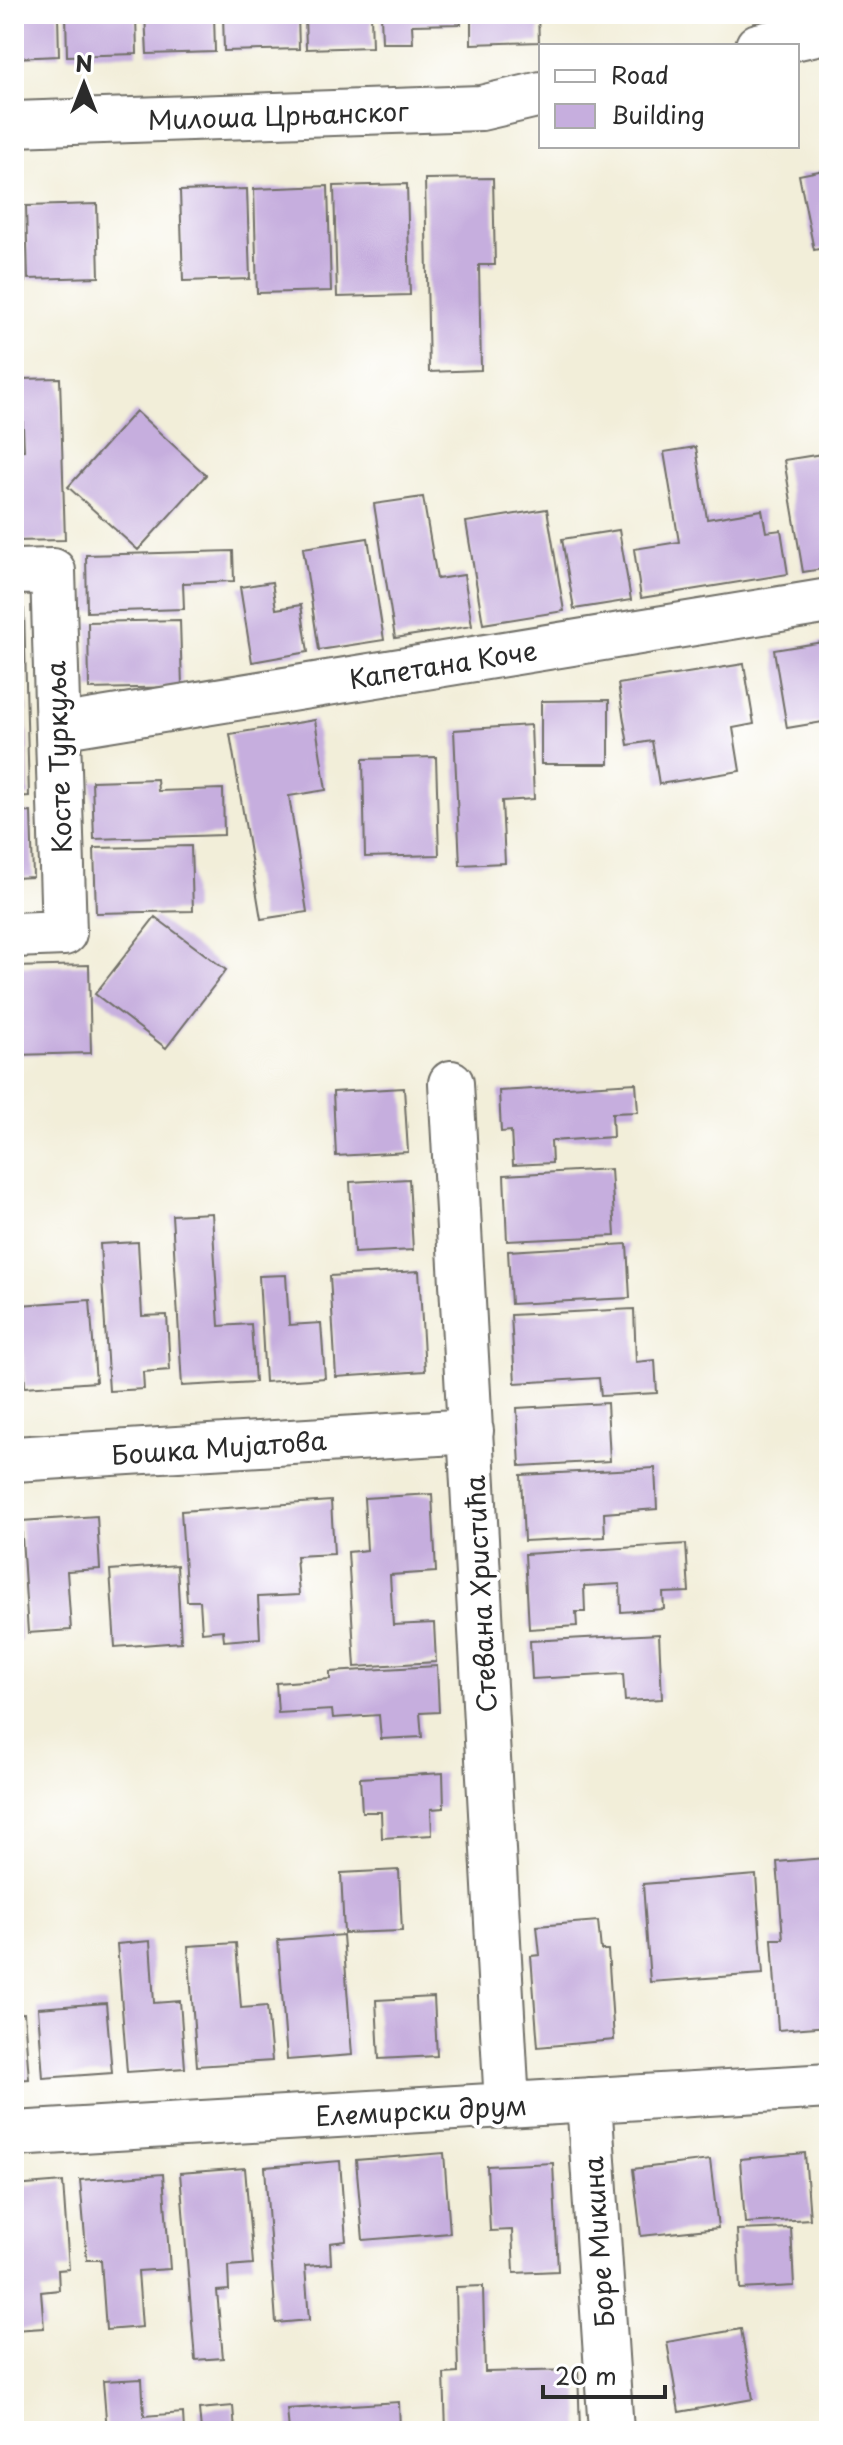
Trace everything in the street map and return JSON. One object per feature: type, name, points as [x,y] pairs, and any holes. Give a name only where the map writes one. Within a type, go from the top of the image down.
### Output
[{"type":"street","points":[[767,44],[829,30]]},
{"type":"street","name":"Милоша Црњанског","points":[[14,124],[481,108],[539,94]]},
{"type":"street","name":"Косте Туркуља","points":[[14,572],[53,571],[64,933],[14,935]]},
{"type":"street","name":"Капетана Коче","points":[[58,727],[829,601]]},
{"type":"street","name":"Стевана Христића","points":[[451,1083],[507,2105]]},
{"type":"street","name":"Бошка Мијатова","points":[[14,1459],[471,1431]]},
{"type":"street","name":"Елемирски друм","points":[[14,2134],[829,2086]]},
{"type":"street","name":"Боре Микина","points":[[589,2100],[611,2431]]},
{"type":"building","points":[[14,14],[58,14],[59,56],[14,58]]},
{"type":"building","points":[[66,14],[136,14],[137,54],[67,56]]},
{"type":"building","points":[[145,14],[214,14],[215,52],[147,54]]},
{"type":"building","points":[[223,14],[298,14],[299,49],[224,51]]},
{"type":"building","points":[[305,14],[371,14],[372,47],[306,49]]},
{"type":"building","points":[[381,14],[461,14],[461,24],[412,25],[413,43],[382,43]]},
{"type":"building","points":[[471,14],[538,14],[539,42],[471,44]]},
{"type":"building","points":[[829,169],[829,247],[814,250],[799,175]]},
{"type":"building","points":[[493,178],[495,265],[479,265],[481,370],[429,372],[425,179]]},
{"type":"building","points":[[407,184],[410,295],[337,297],[334,186]]},
{"type":"building","points":[[328,186],[331,291],[257,293],[254,189]]},
{"type":"building","points":[[247,189],[250,279],[183,281],[180,191]]},
{"type":"building","points":[[14,204],[22,204],[25,290],[14,290]]},
{"type":"building","points":[[97,204],[99,277],[28,279],[26,206]]},
{"type":"building","points":[[60,378],[65,540],[14,541],[14,451],[24,450],[21,379]]},
{"type":"building","points":[[136,411],[206,475],[138,550],[68,487]]},
{"type":"building","points":[[696,447],[707,519],[762,510],[766,532],[781,530],[788,574],[641,598],[634,549],[679,542],[664,452]]},
{"type":"building","points":[[822,454],[829,499],[829,568],[803,572],[784,460]]},
{"type":"building","points":[[423,497],[437,579],[464,575],[472,626],[395,638],[374,504]]},
{"type":"building","points":[[547,509],[564,611],[483,624],[466,522]]},
{"type":"building","points":[[619,530],[631,600],[574,609],[562,539]]},
{"type":"building","points":[[368,538],[384,640],[319,650],[303,548]]},
{"type":"building","points":[[233,551],[234,581],[183,583],[184,609],[87,612],[86,555]]},
{"type":"building","points":[[272,582],[276,609],[301,605],[308,652],[252,662],[240,587]]},
{"type":"building","points":[[24,609],[29,796],[14,797],[14,610]]},
{"type":"building","points":[[180,620],[182,687],[89,689],[88,622]]},
{"type":"building","points":[[829,641],[829,721],[787,728],[774,650]]},
{"type":"building","points":[[744,664],[754,724],[733,728],[740,771],[659,784],[652,741],[628,745],[618,684]]},
{"type":"building","points":[[609,700],[609,764],[541,764],[541,701]]},
{"type":"building","points":[[315,720],[326,790],[289,796],[307,912],[261,919],[230,734]]},
{"type":"building","points":[[531,725],[534,799],[502,801],[505,863],[460,865],[454,730]]},
{"type":"building","points":[[436,757],[439,855],[365,857],[363,759]]},
{"type":"building","points":[[157,779],[158,791],[223,789],[224,835],[94,839],[92,781]]},
{"type":"building","points":[[31,812],[33,877],[14,878],[14,813]]},
{"type":"building","points":[[191,846],[193,911],[96,913],[94,848]]},
{"type":"building","points":[[155,917],[226,970],[166,1048],[95,994]]},
{"type":"building","points":[[89,965],[91,1053],[14,1055],[14,967]]},
{"type":"building","points":[[636,1083],[638,1112],[612,1113],[613,1137],[551,1141],[552,1163],[513,1165],[511,1131],[501,1132],[499,1091]]},
{"type":"building","points":[[404,1088],[408,1152],[336,1156],[333,1092]]},
{"type":"building","points":[[611,1169],[615,1236],[507,1241],[504,1175]]},
{"type":"building","points":[[409,1179],[413,1250],[354,1253],[350,1182]]},
{"type":"building","points":[[212,1213],[219,1326],[251,1324],[255,1382],[182,1386],[172,1215]]},
{"type":"building","points":[[138,1242],[142,1316],[167,1315],[170,1370],[143,1372],[144,1389],[109,1391],[100,1244]]},
{"type":"building","points":[[627,1244],[630,1298],[511,1304],[508,1251]]},
{"type":"building","points":[[419,1271],[425,1371],[336,1377],[330,1276]]},
{"type":"building","points":[[286,1275],[289,1325],[321,1323],[325,1378],[265,1382],[259,1276]]},
{"type":"building","points":[[90,1300],[96,1382],[25,1387],[20,1305]]},
{"type":"building","points":[[634,1309],[636,1362],[655,1360],[657,1393],[601,1396],[599,1378],[515,1383],[511,1315]]},
{"type":"building","points":[[607,1403],[610,1461],[520,1466],[517,1408]]},
{"type":"building","points":[[655,1468],[657,1509],[604,1513],[605,1537],[524,1541],[521,1475]]},
{"type":"building","points":[[432,1494],[436,1572],[390,1575],[393,1625],[434,1623],[436,1662],[355,1667],[348,1552],[367,1550],[364,1498]]},
{"type":"building","points":[[331,1501],[334,1554],[296,1556],[299,1595],[258,1597],[260,1638],[224,1641],[223,1630],[202,1632],[200,1601],[187,1601],[181,1511]]},
{"type":"building","points":[[97,1516],[100,1569],[67,1571],[71,1630],[28,1633],[21,1521]]},
{"type":"building","points":[[686,1544],[689,1592],[663,1593],[664,1609],[621,1612],[620,1584],[584,1586],[585,1612],[576,1612],[577,1626],[529,1629],[525,1554]]},
{"type":"building","points":[[177,1565],[181,1642],[115,1647],[110,1570]]},
{"type":"building","points":[[16,1569],[21,1640],[14,1640]]},
{"type":"building","points":[[659,1634],[662,1699],[625,1701],[623,1674],[532,1679],[530,1641]]},
{"type":"building","points":[[437,1666],[439,1712],[420,1713],[422,1737],[381,1739],[379,1715],[333,1718],[332,1710],[278,1713],[276,1683],[330,1679],[330,1672]]},
{"type":"building","points":[[443,1773],[444,1808],[431,1809],[432,1835],[382,1838],[381,1812],[362,1812],[360,1778]]},
{"type":"building","points":[[825,1858],[829,1905],[829,2026],[778,2030],[772,1939],[783,1939],[777,1862]]},
{"type":"building","points":[[399,1870],[402,1931],[344,1933],[341,1873]]},
{"type":"building","points":[[756,1875],[763,1974],[650,1982],[643,1884]]},
{"type":"building","points":[[598,1921],[601,1950],[608,1950],[614,2040],[538,2047],[531,1956],[540,1955],[537,1926]]},
{"type":"building","points":[[343,1935],[352,2055],[287,2060],[278,1940]]},
{"type":"building","points":[[150,1941],[154,2003],[180,2001],[185,2068],[127,2072],[117,1944]]},
{"type":"building","points":[[236,1943],[241,2008],[267,2006],[272,2061],[197,2066],[188,1946]]},
{"type":"building","points":[[434,1997],[437,2056],[379,2059],[376,2000]]},
{"type":"building","points":[[106,2003],[112,2073],[43,2078],[38,2008]]},
{"type":"building","points":[[24,2013],[29,2079],[14,2080],[14,2014]]},
{"type":"building","points":[[444,2153],[450,2233],[363,2240],[356,2160]]},
{"type":"building","points":[[805,2153],[810,2219],[745,2223],[740,2159]]},
{"type":"building","points":[[710,2160],[718,2228],[641,2236],[633,2169]]},
{"type":"building","points":[[340,2161],[346,2241],[330,2243],[331,2264],[305,2266],[309,2320],[276,2323],[265,2167]]},
{"type":"building","points":[[553,2163],[558,2271],[514,2273],[512,2230],[490,2231],[487,2166]]},
{"type":"building","points":[[245,2168],[253,2264],[228,2266],[229,2290],[217,2291],[223,2358],[195,2360],[180,2173]]},
{"type":"building","points":[[163,2174],[170,2269],[138,2271],[142,2327],[106,2330],[101,2260],[87,2260],[80,2180]]},
{"type":"building","points":[[63,2182],[69,2269],[58,2270],[59,2290],[41,2292],[44,2328],[14,2330],[14,2186]]},
{"type":"building","points":[[791,2228],[794,2286],[740,2289],[737,2230]]},
{"type":"building","points":[[483,2286],[485,2372],[578,2370],[580,2431],[446,2431],[444,2374],[458,2373],[456,2287]]},
{"type":"building","points":[[741,2329],[753,2399],[679,2412],[667,2342]]},
{"type":"building","points":[[142,2379],[144,2416],[183,2413],[184,2431],[107,2431],[103,2381]]},
{"type":"building","points":[[399,2402],[400,2431],[289,2431],[287,2409]]},
{"type":"building","points":[[233,2406],[235,2431],[201,2431],[199,2409]]}]
